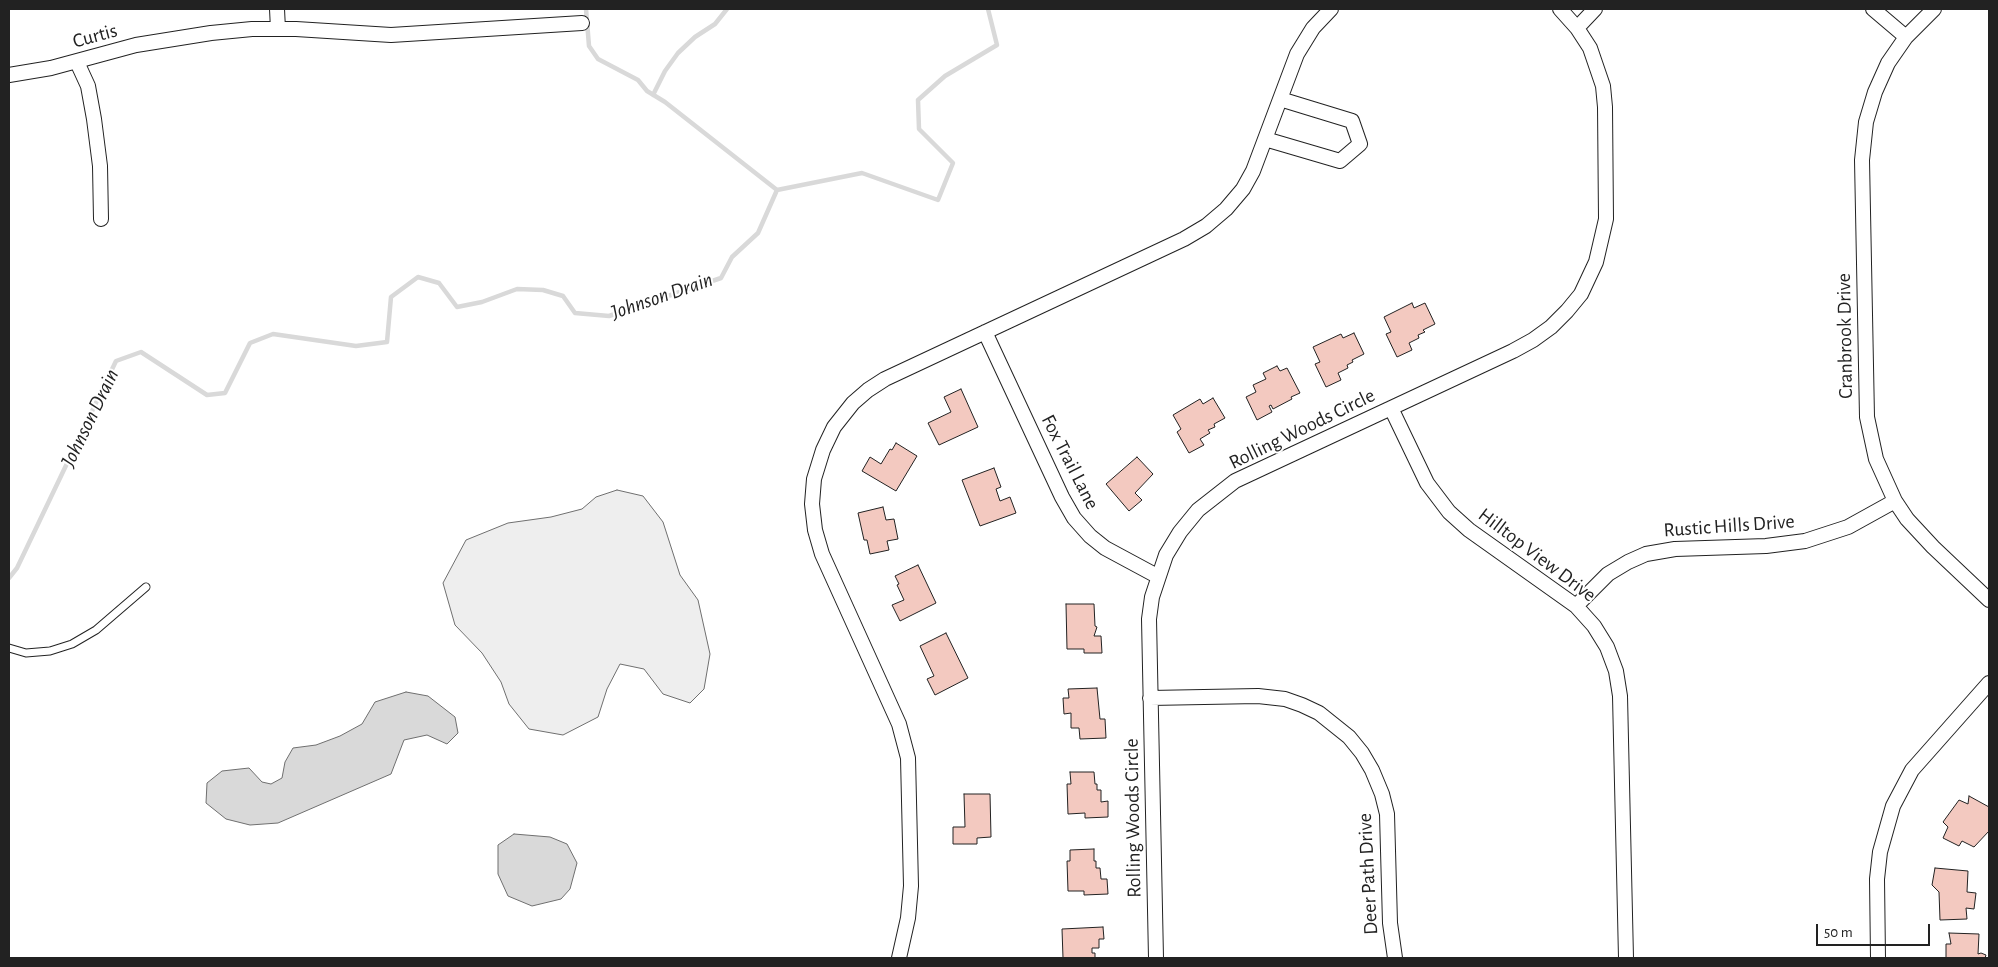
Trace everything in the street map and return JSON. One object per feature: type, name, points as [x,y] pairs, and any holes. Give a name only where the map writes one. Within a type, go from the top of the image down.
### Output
[{"type":"street","points":[[276,9],[278,29]]},
{"type":"street","points":[[899,958],[908,918],[912,886],[908,758],[899,724],[822,554],[815,530],[812,504],[814,479],[823,450],[834,427],[853,404],[868,390],[885,379],[1184,239],[1206,226],[1226,209],[1243,189],[1253,171],[1304,40],[1322,17],[1332,9]]},
{"type":"street","name":"Rolling Woods Circle","points":[[1156,958],[1149,619],[1152,597],[1166,555],[1180,532],[1198,510],[1221,491],[1251,473],[1533,340],[1567,311],[1581,294],[1590,277],[1601,246],[1606,220],[1605,107],[1603,86],[1590,48],[1577,28],[1560,9]]},
{"type":"street","points":[[1577,28],[1595,9]]},
{"type":"street","points":[[1873,9],[1906,38]]},
{"type":"street","name":"Cranbrook Drive","points":[[1934,9],[1906,38],[1888,63],[1875,92],[1866,122],[1862,160],[1868,417],[1876,459],[1895,500],[1907,519],[1933,547],[1989,600]]},
{"type":"street","name":"Curtis","points":[[9,75],[78,62],[136,45],[211,33],[252,29],[391,35],[582,23]]},
{"type":"street","points":[[78,62],[88,86],[94,119],[100,166],[101,220]]},
{"type":"street","points":[[1265,139],[1340,161],[1360,144],[1352,121],[1280,100]]},
{"type":"street","name":"Fox Trail Lane","points":[[985,332],[1062,498],[1074,518],[1090,536],[1105,548],[1158,576]]},
{"type":"street","name":"Hilltop View Drive","points":[[1391,408],[1427,483],[1449,512],[1469,530],[1576,606],[1594,626],[1607,647],[1616,671],[1620,696],[1626,958]]},
{"type":"street","name":"Rustic Hills Drive","points":[[1576,606],[1608,574],[1646,554],[1674,549],[1766,546],[1805,541],[1848,527],[1895,500]]},
{"type":"street","points":[[1878,958],[1877,879],[1880,852],[1893,806],[1912,770],[1989,683]]},
{"type":"street","name":"Deer Path Drive","points":[[1150,698],[1258,696],[1285,699],[1319,713],[1349,738],[1362,753],[1372,770],[1382,794],[1387,814],[1390,924],[1395,958]]},
{"type":"lane","points":[[9,648],[26,653],[50,651],[72,644],[96,630],[146,587]]},
{"type":"shaded area","points":[[617,490],[643,496],[663,522],[680,575],[698,600],[710,654],[704,689],[690,703],[663,694],[644,669],[620,664],[607,689],[598,717],[563,735],[529,729],[509,704],[501,682],[482,653],[455,625],[443,583],[466,540],[508,523],[551,517],[582,509],[596,497]]},
{"type":"shaded area","points":[[406,692],[428,696],[455,717],[458,733],[447,744],[427,735],[404,740],[391,774],[278,823],[250,825],[226,819],[206,803],[207,783],[222,771],[249,768],[262,782],[271,784],[282,778],[285,762],[293,748],[316,745],[340,736],[362,724],[375,702]]},
{"type":"shaded area","points":[[514,834],[550,837],[567,844],[577,863],[570,889],[561,899],[532,906],[508,896],[498,874],[498,845]]},
{"type":"building","points":[[1412,303],[1414,308],[1425,303],[1435,324],[1423,330],[1425,332],[1418,335],[1419,338],[1409,343],[1412,350],[1397,357],[1386,334],[1391,332],[1384,317]]},
{"type":"building","points":[[1354,333],[1364,354],[1352,360],[1353,362],[1347,365],[1348,368],[1338,373],[1341,380],[1326,387],[1315,364],[1320,362],[1313,347],[1341,334],[1343,338]]},
{"type":"building","points":[[1277,366],[1280,371],[1287,368],[1300,393],[1273,409],[1271,405],[1269,406],[1272,412],[1257,420],[1246,397],[1256,392],[1253,385],[1266,379],[1263,373]]},
{"type":"building","points":[[961,389],[978,427],[939,445],[928,423],[951,412],[944,397]]},
{"type":"building","points":[[1213,398],[1225,418],[1214,424],[1215,427],[1208,430],[1210,433],[1200,439],[1204,445],[1189,453],[1177,432],[1181,429],[1173,415],[1200,399],[1203,404]]},
{"type":"building","points":[[896,443],[917,456],[896,491],[862,471],[870,457],[881,464]]},
{"type":"building","points":[[1137,457],[1153,474],[1135,493],[1142,500],[1129,511],[1106,484]]},
{"type":"building","points":[[994,468],[1001,487],[996,489],[1000,501],[1010,497],[1016,513],[980,526],[962,480]]},
{"type":"building","points":[[883,507],[886,520],[894,519],[898,539],[887,541],[889,550],[870,554],[867,540],[864,540],[858,513]]},
{"type":"building","points":[[918,565],[936,603],[900,621],[892,605],[904,600],[895,576]]},
{"type":"building","points":[[1066,604],[1094,604],[1095,626],[1097,627],[1094,636],[1101,636],[1102,653],[1084,653],[1084,649],[1067,649]]},
{"type":"building","points":[[946,633],[968,678],[935,695],[927,679],[934,676],[920,646]]},
{"type":"building","points":[[1097,688],[1100,719],[1105,719],[1106,738],[1080,739],[1079,728],[1071,728],[1071,713],[1064,714],[1063,698],[1069,698],[1068,689]]},
{"type":"building","points":[[1070,772],[1094,772],[1097,790],[1101,790],[1101,802],[1108,801],[1108,817],[1085,818],[1085,813],[1068,814],[1067,784],[1071,784]]},
{"type":"building","points":[[964,794],[990,794],[991,837],[977,838],[977,844],[953,844],[953,827],[965,827]]},
{"type":"building","points":[[1969,796],[1989,807],[1989,831],[1974,847],[1962,841],[1959,846],[1943,838],[1948,827],[1943,822],[1959,800],[1968,804]]},
{"type":"building","points":[[1094,849],[1096,868],[1100,868],[1101,879],[1107,879],[1108,894],[1084,895],[1084,891],[1068,891],[1067,861],[1070,861],[1070,850]]},
{"type":"building","points":[[1935,868],[1968,871],[1967,892],[1976,893],[1974,909],[1966,908],[1967,919],[1940,920],[1939,892],[1932,885]]},
{"type":"building","points":[[1103,927],[1104,939],[1099,939],[1099,948],[1092,948],[1095,958],[1063,958],[1062,929]]},
{"type":"building","points":[[1949,933],[1979,934],[1978,954],[1986,955],[1985,958],[1946,958],[1946,944],[1951,944]]},
{"type":"waterway","points":[[586,9],[589,46],[598,59],[638,80],[647,91],[665,102],[777,190]]},
{"type":"waterway","points":[[653,95],[665,71],[678,53],[695,37],[715,24],[727,9]]},
{"type":"waterway","name":"Johnson Drain","points":[[777,190],[862,173],[938,200],[953,163],[919,129],[918,100],[945,76],[997,45],[988,9]]},
{"type":"waterway","name":"Johnson Drain","points":[[9,578],[17,568],[116,361],[141,352],[207,395],[225,393],[250,343],[273,334],[356,346],[387,342],[391,297],[418,277],[439,283],[457,307],[482,302],[517,289],[543,290],[563,296],[575,313],[609,316],[721,278],[732,257],[758,233],[777,190]]}]
